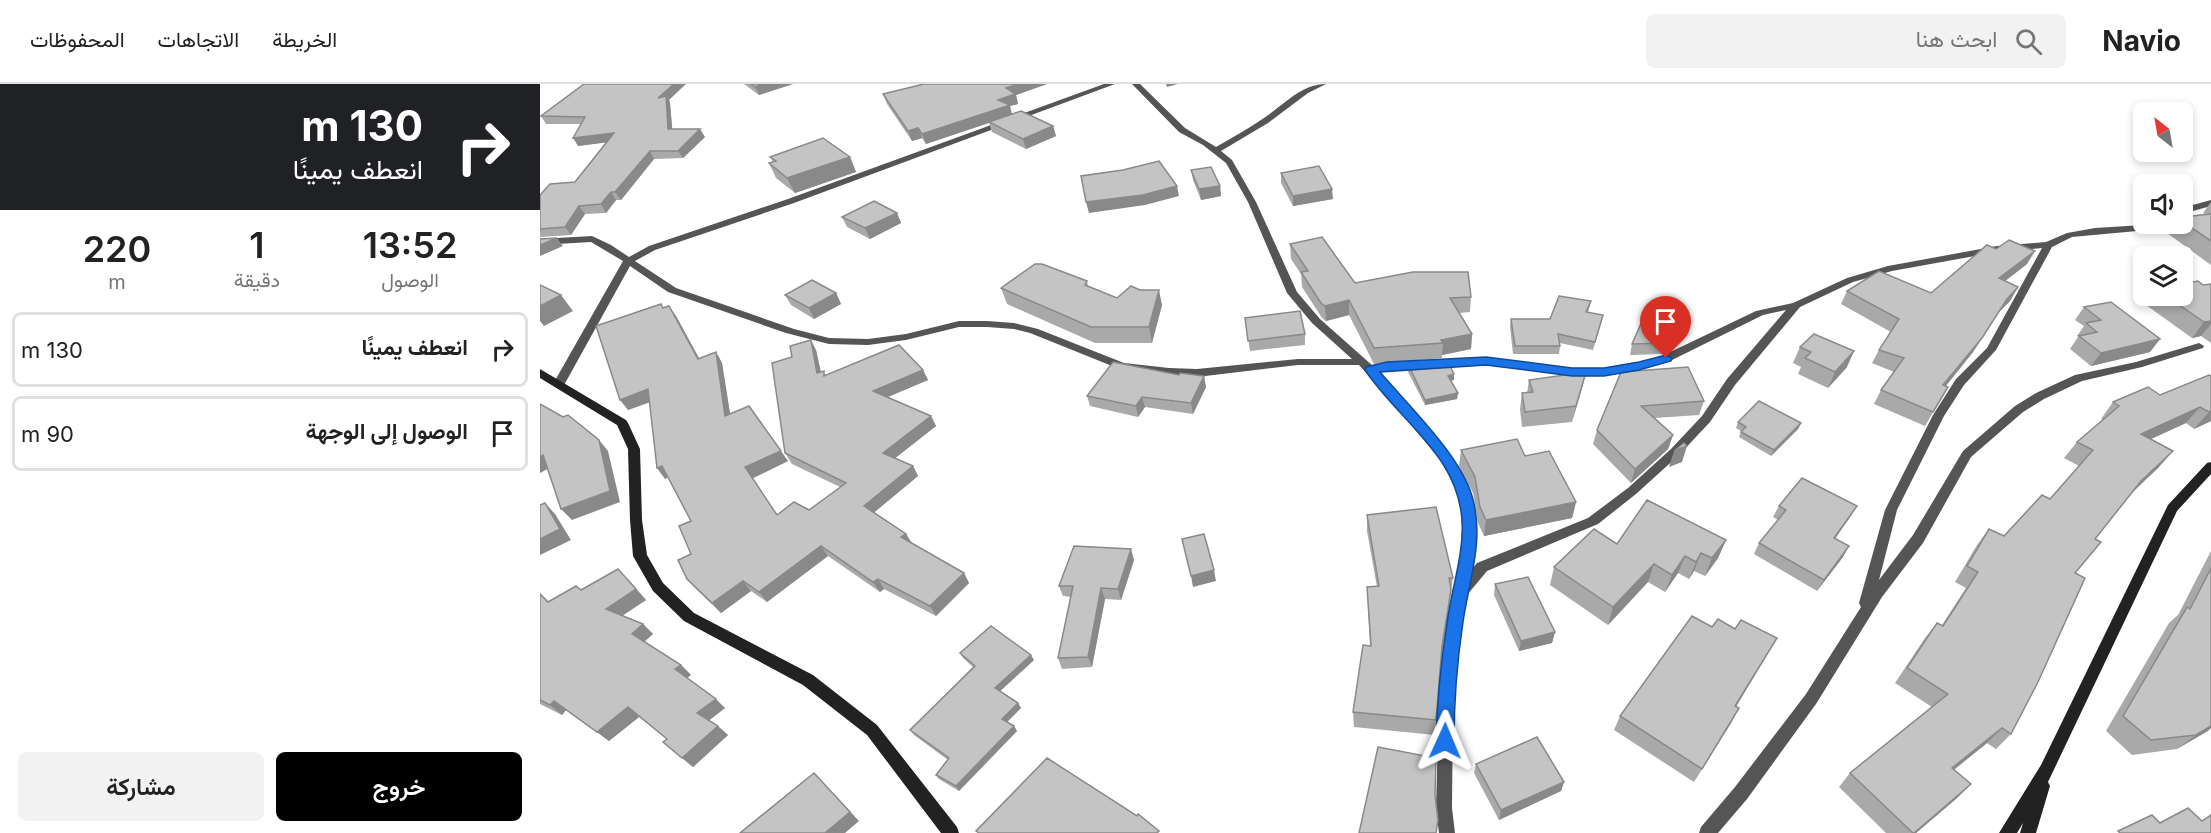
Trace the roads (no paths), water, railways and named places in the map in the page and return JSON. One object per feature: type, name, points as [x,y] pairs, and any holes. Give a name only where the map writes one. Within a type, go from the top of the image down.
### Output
[{"type":"main road","points":[[540,373],[622,423],[634,449],[636,520],[640,556],[658,587],[689,617],[808,680],[872,730],[951,833]]},
{"type":"main road","points":[[2007,833],[2047,771],[2172,508],[2211,466]]},
{"type":"main road","points":[[2028,833],[2047,771]]},
{"type":"street","points":[[559,384],[627,261],[652,248],[791,201],[1111,84]]},
{"type":"street","points":[[1136,84],[1182,130],[1216,151],[1228,162],[1252,202],[1292,293],[1316,321],[1366,366],[1448,461],[1465,495],[1470,524],[1467,566],[1455,620],[1446,696],[1444,808],[1447,833]]},
{"type":"street","points":[[1216,151],[1265,121],[1305,91],[1322,84]]},
{"type":"street","points":[[2193,208],[2211,203]]},
{"type":"street","points":[[540,242],[592,239],[609,247],[672,290],[780,328],[829,341],[868,342],[906,338],[958,324],[987,324],[1014,326],[1034,331],[1122,366],[1169,372],[1197,372],[1298,362],[1387,366],[1486,361],[1572,372],[1616,370],[1666,358],[1760,313],[1796,305],[1850,280],[1892,268],[1997,249],[2048,245],[2070,235],[2133,228]]},
{"type":"street","points":[[1862,618],[1892,510],[1939,415],[1960,382],[1991,350],[2048,245]]},
{"type":"street","points":[[1461,592],[1482,567],[1593,521],[1632,491],[1675,452],[1706,419],[1731,382],[1796,305]]},
{"type":"street","points":[[1707,833],[1741,793],[1811,699],[1877,592],[1918,539],[1967,454],[2019,408],[2079,378],[2138,365],[2199,346]]}]
